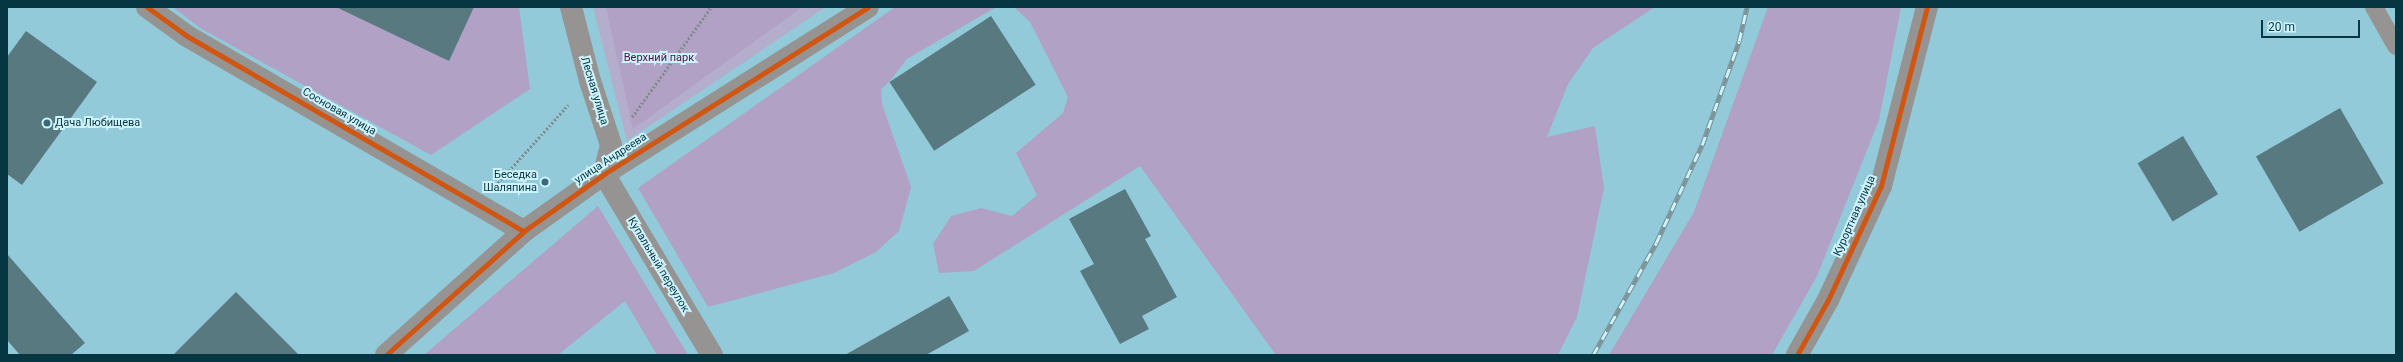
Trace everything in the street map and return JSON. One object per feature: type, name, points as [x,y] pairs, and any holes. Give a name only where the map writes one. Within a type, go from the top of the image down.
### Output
[{"type":"street","name":"Сосновая улица","points":[[147,7],[187,36],[524,231]]},
{"type":"street","name":"Лесная улица","points":[[571,7],[590,81],[611,145]]},
{"type":"street","name":"улица Андреева","points":[[386,355],[524,231],[604,174],[868,7]]},
{"type":"street","name":"Курортная улица","points":[[1797,355],[1828,300],[1881,186],[1927,7]]},
{"type":"street","points":[[604,174],[611,145]]},
{"type":"street","name":"Купальный переулок","points":[[604,174],[712,355]]},
{"type":"lane","points":[[2374,7],[2396,46]]},
{"type":"path","points":[[611,145],[711,7]]},
{"type":"path","points":[[478,204],[590,81]]},
{"type":"green space","points":[[173,7],[519,7],[530,89],[431,155],[200,28]]},
{"type":"green space","name":"Верхний парк","points":[[593,7],[826,7],[627,141]]},
{"type":"green space","name":"Верхний парк","points":[[606,7],[802,7],[633,129]]},
{"type":"green space","points":[[895,7],[996,7],[907,59],[889,82],[881,89],[882,104],[911,187],[899,231],[876,252],[834,273],[708,307],[638,188]]},
{"type":"green space","points":[[1014,7],[1655,7],[1593,48],[1568,84],[1547,137],[1595,126],[1604,188],[1577,317],[1558,355],[1276,355],[1140,166],[974,271],[939,273],[933,244],[951,216],[981,208],[1012,216],[1037,195],[1016,153],[1063,113],[1068,97],[1030,22]]},
{"type":"green space","points":[[1768,7],[1901,7],[1879,120],[1817,276],[1772,355],[1609,355],[1694,212]]},
{"type":"green space","points":[[598,206],[688,355],[657,355],[625,301],[558,355],[424,355]]},
{"type":"building","points":[[336,7],[474,7],[449,61]]},
{"type":"building","points":[[991,16],[1036,85],[934,151],[890,82]]},
{"type":"building","points":[[26,31],[97,82],[22,185],[7,174],[7,57]]},
{"type":"building","points":[[2340,108],[2384,183],[2299,232],[2256,156]]},
{"type":"building","points":[[2183,136],[2218,194],[2173,222],[2138,163]]},
{"type":"building","points":[[1125,189],[1151,236],[1145,239],[1177,297],[1142,316],[1149,329],[1120,344],[1080,271],[1094,264],[1069,219]]},
{"type":"building","points":[[7,254],[85,343],[71,355],[20,355],[7,340]]},
{"type":"building","points":[[236,292],[299,355],[173,355]]},
{"type":"building","points":[[949,296],[969,331],[926,355],[845,355]]},
{"type":"railway","points":[[1593,355],[1656,243],[1702,145],[1739,41],[1747,7]]},
{"type":"cycle path","points":[[147,7],[187,36],[524,231]]},
{"type":"cycle path","points":[[386,355],[524,231],[604,174],[868,7]]},
{"type":"cycle path","points":[[1797,355],[1828,300],[1881,186],[1927,7]]},
{"type":"place","name":"Дача Любищева","points":[[47,123]]},
{"type":"place","name":"Беседка Шаляпина","points":[[545,182]]}]
